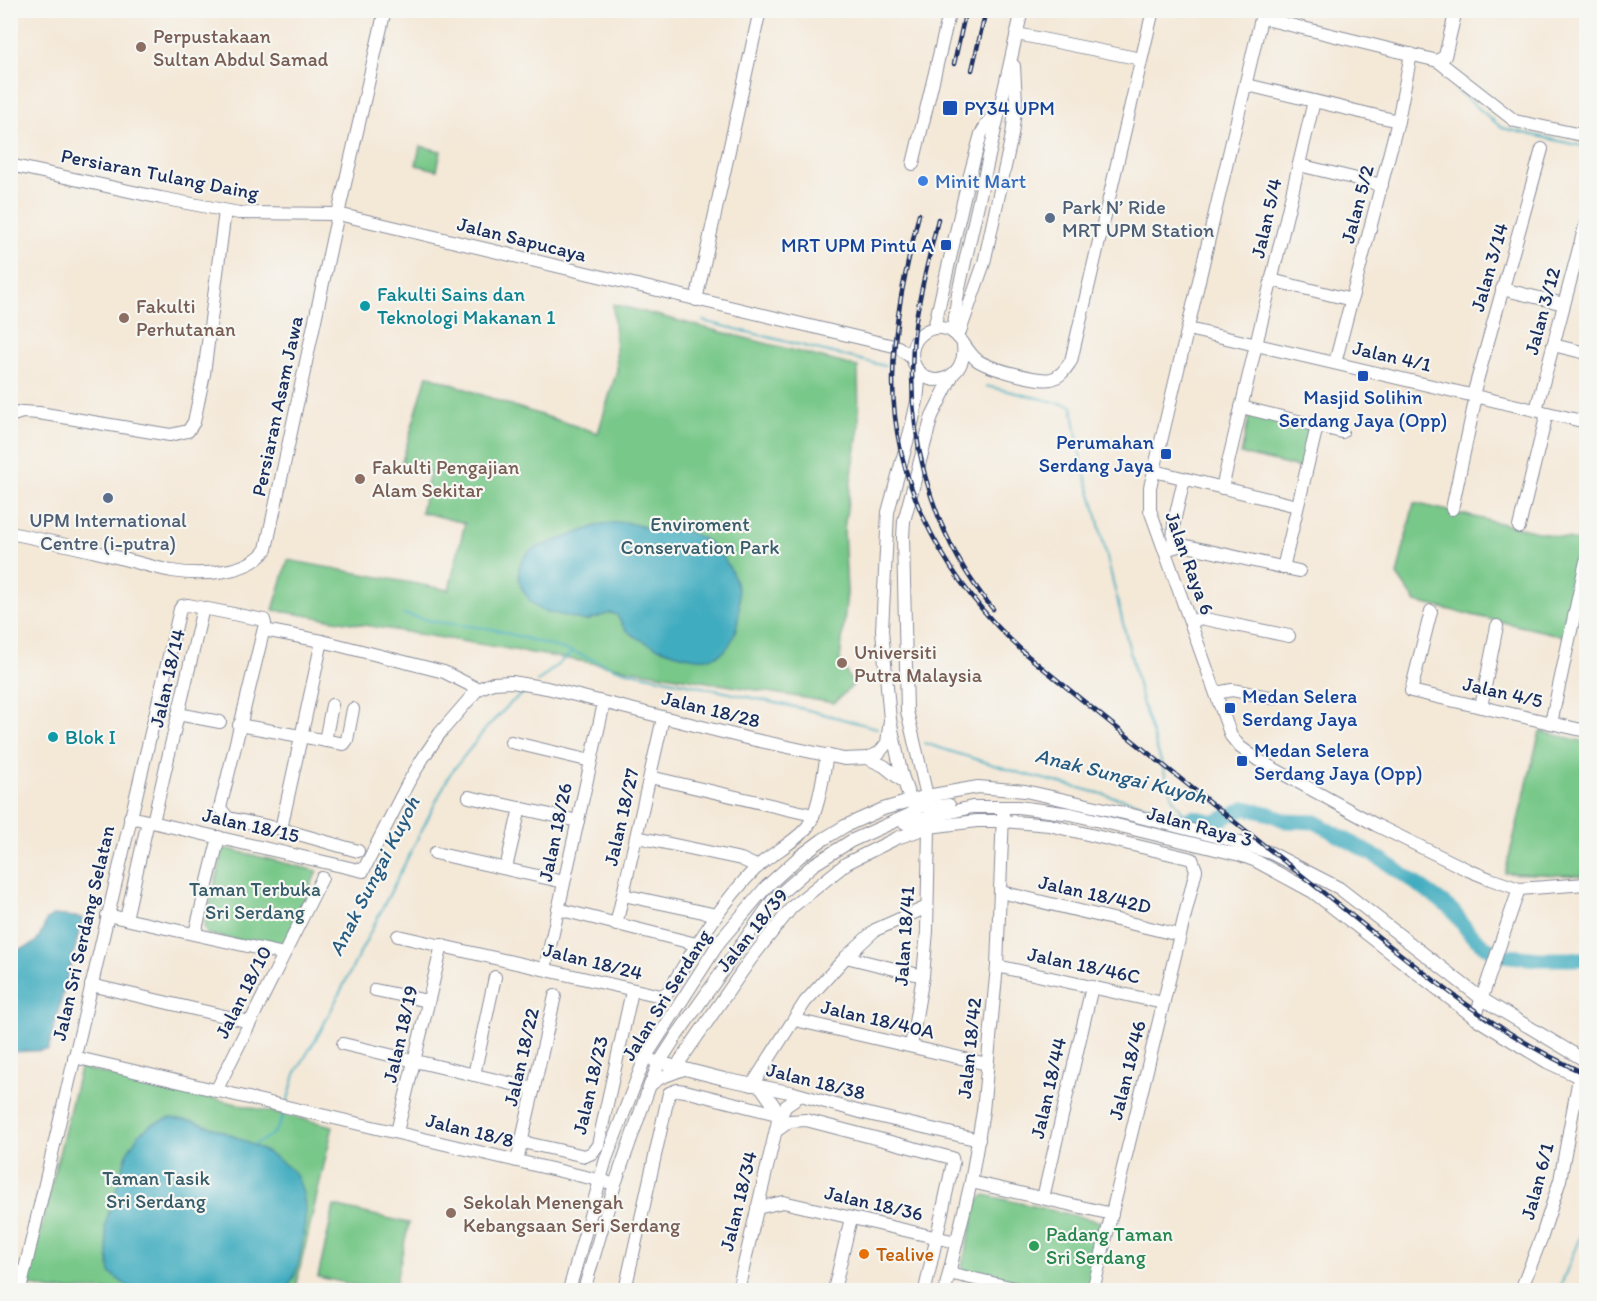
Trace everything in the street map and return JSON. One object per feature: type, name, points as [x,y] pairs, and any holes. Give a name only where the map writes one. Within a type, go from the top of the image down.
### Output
[{"type":"street","name":"Persiaran Asam Jawa","points":[[10,533],[174,572],[226,571],[249,564],[261,556],[266,549],[333,236],[385,10]]},
{"type":"street","points":[[696,300],[760,10]]},
{"type":"street","points":[[851,841],[911,813],[923,781],[907,711],[904,521],[932,416],[952,376],[963,362],[958,338],[957,292],[1022,10]]},
{"type":"street","points":[[898,347],[915,342],[926,330],[937,328],[958,338],[974,358],[984,365],[1042,379],[1053,379],[1064,371],[1071,361],[1153,10]]},
{"type":"street","points":[[1438,61],[1445,56],[1456,10]]},
{"type":"street","points":[[913,164],[948,11]]},
{"type":"street","points":[[1263,14],[1438,61],[1515,121],[1587,136]]},
{"type":"street","name":"Jalan Raya 6","points":[[1263,14],[1150,487],[1150,510],[1169,549],[1191,623],[1235,743],[1258,760],[1376,825],[1467,870],[1519,889]]},
{"type":"street","points":[[1017,34],[1142,59]]},
{"type":"street","name":"Jalan 5/2","points":[[1335,363],[1398,122],[1411,54]]},
{"type":"street","points":[[958,338],[984,264],[1012,135],[1016,102],[1013,56]]},
{"type":"street","points":[[937,328],[965,193],[981,134],[994,113],[1006,81]]},
{"type":"street","points":[[1247,85],[1398,122]]},
{"type":"street","name":"Jalan 5/4","points":[[1222,488],[1314,101]]},
{"type":"street","name":"Jalan 3/14","points":[[1452,509],[1475,396],[1502,289],[1542,149]]},
{"type":"street","name":"Persiaran Tulang Daing","points":[[12,165],[225,211],[307,215],[316,212],[338,214]]},
{"type":"street","points":[[10,180],[12,165]]},
{"type":"street","points":[[1299,165],[1382,185]]},
{"type":"street","points":[[10,416],[22,412],[39,413],[170,435],[188,431],[194,422],[204,374],[225,211]]},
{"type":"street","name":"Jalan Sapucaya","points":[[338,214],[898,347]]},
{"type":"street","points":[[307,215],[322,220],[333,236]]},
{"type":"street","name":"Jalan 3/12","points":[[1519,527],[1553,345],[1564,304],[1582,257],[1587,222]]},
{"type":"street","points":[[1271,280],[1352,300]]},
{"type":"street","points":[[1502,289],[1564,304]]},
{"type":"street","points":[[937,328],[957,292]]},
{"type":"street","name":"Jalan 4/1","points":[[1188,329],[1587,422]]},
{"type":"street","points":[[912,358],[915,342]]},
{"type":"street","points":[[1553,345],[1587,353]]},
{"type":"street","points":[[898,347],[912,358],[920,372],[927,377],[935,380],[952,376]]},
{"type":"street","points":[[915,801],[904,782],[890,720],[882,630],[888,512],[912,424],[920,372]]},
{"type":"street","points":[[1241,407],[1342,432]]},
{"type":"street","points":[[1282,568],[1317,426]]},
{"type":"street","points":[[1154,471],[1297,506]]},
{"type":"street","points":[[1184,479],[1169,549],[1187,546],[1299,571]]},
{"type":"street","points":[[1551,723],[1587,561]]},
{"type":"street","name":"Jalan Sri Serdang Selatan","points":[[10,1290],[18,1290],[180,609],[188,605],[203,608]]},
{"type":"street","name":"Jalan 18/14","points":[[126,919],[203,608],[264,621],[265,627],[444,672],[478,689]]},
{"type":"street","name":"Jalan 4/5","points":[[1431,611],[1411,691],[1587,731]]},
{"type":"street","points":[[1191,623],[1200,618],[1289,636]]},
{"type":"street","points":[[1481,707],[1497,626]]},
{"type":"street","points":[[265,627],[220,808],[228,818],[281,829],[358,851]]},
{"type":"street","points":[[281,829],[322,641]]},
{"type":"street","name":"Jalan 18/28","points":[[478,689],[494,683],[512,682],[547,688],[746,738],[844,759],[867,758],[884,766],[904,782]]},
{"type":"street","name":"Jalan 18/15","points":[[130,817],[363,871],[423,758],[440,733],[478,689]]},
{"type":"street","points":[[1216,693],[1232,690],[1275,698]]},
{"type":"street","name":"Jalan 18/26","points":[[545,969],[604,703]]},
{"type":"street","points":[[325,741],[332,705]]},
{"type":"street","points":[[239,725],[344,744],[353,709]]},
{"type":"street","points":[[178,714],[220,723]]},
{"type":"street","name":"Jalan 18/27","points":[[616,925],[663,718]]},
{"type":"street","points":[[867,758],[879,753],[887,743],[890,720]]},
{"type":"street","points":[[511,742],[591,761]]},
{"type":"street","name":"Jalan 18/24","points":[[398,936],[661,996],[668,992],[696,944],[717,915],[758,867],[806,828],[813,815],[827,755]]},
{"type":"street","points":[[650,777],[813,815]]},
{"type":"street","points":[[923,781],[945,793]]},
{"type":"street","name":"Jalan Raya 3","points":[[915,801],[978,788],[1025,791],[1196,831],[1271,853],[1339,888],[1482,999],[1587,1060]]},
{"type":"street","points":[[470,797],[578,821]]},
{"type":"street","points":[[915,801],[987,801],[1007,803],[1018,807]]},
{"type":"street","name":"Jalan Sri Serdang","points":[[569,1290],[606,1159],[645,1058],[720,941],[766,887],[799,856],[845,826],[915,801]]},
{"type":"street","name":"Jalan Raya 3","points":[[851,841],[920,818],[972,807],[1003,806],[1071,814],[1228,851],[1256,861],[1313,892],[1475,1018],[1547,1062],[1583,1079]]},
{"type":"street","name":"Jalan 18/42","points":[[945,1290],[979,1140],[997,966],[1003,806]]},
{"type":"street","points":[[506,868],[519,808]]},
{"type":"street","name":"Jalan 18/39","points":[[682,1065],[750,960],[792,907],[847,863],[897,838],[929,827],[977,821],[1003,821],[1050,825],[1192,859]]},
{"type":"street","points":[[254,846],[258,825]]},
{"type":"street","name":"Jalan 18/41","points":[[911,1047],[923,976],[927,931],[929,827]]},
{"type":"street","points":[[195,933],[219,837]]},
{"type":"street","points":[[637,837],[741,859],[758,867]]},
{"type":"street","name":"Jalan Sri Serdang","points":[[589,1290],[615,1184],[659,1063],[773,900],[813,865],[851,841]]},
{"type":"street","points":[[435,853],[564,882]]},
{"type":"street","name":"Jalan 18/46","points":[[1093,1290],[1196,870],[1192,859]]},
{"type":"street","name":"Jalan 18/10","points":[[216,1090],[322,878]]},
{"type":"street","points":[[1475,1018],[1519,889],[1587,884]]},
{"type":"street","name":"Jalan 18/42D","points":[[1001,892],[1179,934]]},
{"type":"street","points":[[623,895],[717,915]]},
{"type":"street","points":[[734,1082],[761,1070],[805,1002],[846,957],[875,930],[927,907]]},
{"type":"street","points":[[558,909],[696,944]]},
{"type":"street","points":[[107,915],[284,954]]},
{"type":"street","name":"Jalan 18/19","points":[[397,1132],[441,945]]},
{"type":"street","points":[[846,957],[923,976]]},
{"type":"street","name":"Jalan 18/46C","points":[[997,966],[1163,1003]]},
{"type":"street","points":[[1453,978],[1473,985],[1482,984],[1490,976]]},
{"type":"street","points":[[474,1075],[495,977]]},
{"type":"street","points":[[91,985],[250,1022]]},
{"type":"street","name":"Jalan 18/44","points":[[1043,1198],[1092,987]]},
{"type":"street","points":[[375,990],[428,1001]]},
{"type":"street","name":"Jalan 18/23","points":[[522,1142],[585,1156],[592,1153],[598,1145],[632,991]]},
{"type":"street","name":"Jalan 18/22","points":[[517,1161],[555,996]]},
{"type":"street","name":"Jalan 18/40A","points":[[795,1020],[987,1064]]},
{"type":"street","points":[[650,1085],[682,1065],[677,1052],[677,1035]]},
{"type":"street","points":[[343,1044],[534,1089]]},
{"type":"street","name":"Jalan 18/8","points":[[74,1057],[615,1184]]},
{"type":"street","name":"Jalan 18/38","points":[[645,1058],[659,1063],[682,1065],[734,1082],[979,1140]]},
{"type":"street","points":[[761,1070],[764,1089],[775,1107],[777,1122]]},
{"type":"street","points":[[761,1070],[768,1083],[764,1089]]},
{"type":"street","name":"Jalan 6/1","points":[[1521,1290],[1560,1180],[1583,1079]]},
{"type":"street","points":[[764,1089],[795,1100],[811,1100]]},
{"type":"street","points":[[625,1290],[669,1093],[677,1090],[777,1122],[806,1120],[952,1158],[953,1163],[925,1290]]},
{"type":"street","points":[[777,1122],[786,1106],[795,1100]]},
{"type":"street","name":"Jalan 18/34","points":[[738,1290],[777,1122]]},
{"type":"street","points":[[595,1199],[584,1177],[606,1159]]},
{"type":"street","points":[[971,1182],[1112,1214]]},
{"type":"street","points":[[763,1183],[783,1202]]},
{"type":"street","name":"Jalan 18/36","points":[[757,1208],[783,1202],[956,1242]]},
{"type":"street","points":[[834,1290],[851,1218]]},
{"type":"street","points":[[949,1274],[1023,1290]]},
{"type":"green space","points":[[420,146],[441,151],[437,170],[416,165]]},
{"type":"green space","name":"Enviroment Conservation Park","points":[[613,304],[858,367],[859,427],[844,529],[847,593],[840,660],[853,685],[834,703],[273,610],[288,560],[449,590],[465,523],[421,512],[430,472],[401,465],[427,375],[598,433],[617,370]]},
{"type":"green space","points":[[1250,412],[1311,427],[1301,468],[1241,454]]},
{"type":"green space","points":[[1414,503],[1585,543],[1563,636],[1416,602],[1397,575]]},
{"type":"green space","points":[[1540,731],[1586,742],[1586,876],[1505,873]]},
{"type":"green space","name":"Taman Terbuka Sri Serdang","points":[[224,848],[317,871],[284,948],[279,949],[207,934],[204,927]]},
{"type":"green space","name":"Taman Tasik Sri Serdang","points":[[80,1068],[333,1126],[295,1290],[52,1290],[27,1285]]},
{"type":"green space","name":"Padang Taman Sri Serdang","points":[[985,1195],[1098,1221],[1106,1227],[1091,1290],[1035,1290],[967,1275],[962,1265],[978,1200]]},
{"type":"green space","points":[[334,1206],[409,1223],[394,1290],[378,1290],[318,1277]]},
{"type":"water","points":[[625,522],[688,532],[711,545],[728,564],[737,588],[739,614],[734,637],[720,654],[701,658],[675,653],[649,644],[630,633],[617,615],[610,613],[586,621],[540,610],[530,601],[521,587],[519,568],[522,560],[531,550],[602,524]]},
{"type":"water","points":[[54,915],[83,918],[48,1050],[11,1052],[11,951],[30,946],[38,940],[46,921]]},
{"type":"water","points":[[171,1118],[199,1123],[253,1145],[282,1162],[298,1179],[304,1201],[304,1231],[298,1266],[285,1290],[141,1290],[130,1288],[110,1273],[105,1225],[128,1151],[139,1134],[152,1124]]},
{"type":"waterway","points":[[1457,90],[1502,128],[1586,147]]},
{"type":"waterway","points":[[703,321],[885,366]]},
{"type":"waterway","points":[[986,386],[1072,406],[1082,466],[1093,500],[1143,705],[1173,799],[1183,812],[1192,817]]},
{"type":"waterway","name":"Anak Sungai Kuyoh","points":[[403,614],[436,622],[493,629],[573,652],[617,669],[804,709],[877,728]]},
{"type":"waterway","name":"Anak Sungai Kuyoh","points":[[537,682],[573,652]]},
{"type":"waterway","name":"Anak Sungai Kuyoh","points":[[287,1103],[295,1074],[321,1030],[450,774],[488,726],[513,701],[528,690]]},
{"type":"waterway","name":"Anak Sungai Kuyoh","points":[[924,743],[1020,773],[1189,816]]},
{"type":"waterway","name":"Anak Sungai Kuyoh","points":[[1192,817],[1215,822],[1246,808],[1286,821],[1315,822],[1384,861],[1442,902],[1453,911],[1470,934],[1484,946],[1501,955],[1538,959],[1586,959]]},
{"type":"waterway","name":"Anak Sungai Kuyoh","points":[[254,1144],[266,1139],[274,1132],[285,1111]]},
{"type":"waterway","points":[[1559,1290],[1586,1221]]},
{"type":"railway","points":[[954,64],[966,10]]},
{"type":"railway","points":[[972,70],[986,10]]},
{"type":"railway","points":[[919,214],[905,276],[895,338],[893,381],[896,421],[903,460],[915,497],[931,533],[951,567],[974,599],[1028,656],[1412,964],[1513,1035],[1586,1074]]},
{"type":"railway","points":[[938,219],[915,326],[912,364],[917,439],[925,476],[952,546],[970,579],[993,609]]},
{"type":"place","name":"Perpustakaan Sultan Abdul Samad","points":[[141,47]]},
{"type":"place","name":"PY34 UPM","points":[[950,108]]},
{"type":"place","name":"Minit Mart","points":[[923,181]]},
{"type":"place","name":"Park N’ Ride MRT UPM Station","points":[[1050,218]]},
{"type":"place","name":"MRT UPM Pintu A","points":[[946,245]]},
{"type":"place","name":"Fakulti Sains dan Teknologi Makanan 1","points":[[365,306]]},
{"type":"place","name":"Fakulti Perhutanan","points":[[124,318]]},
{"type":"place","name":"Masjid Solihin Serdang Jaya (Opp)","points":[[1363,376]]},
{"type":"place","name":"Perumahan Serdang Jaya","points":[[1166,454]]},
{"type":"place","name":"Fakulti Pengajian Alam Sekitar","points":[[360,479]]},
{"type":"place","name":"UPM International Centre (i-putra)","points":[[108,498]]},
{"type":"place","name":"Universiti Putra Malaysia","points":[[842,663]]},
{"type":"place","name":"Medan Selera Serdang Jaya","points":[[1230,708]]},
{"type":"place","name":"Blok I","points":[[53,737]]},
{"type":"place","name":"Medan Selera Serdang Jaya (Opp)","points":[[1242,761]]},
{"type":"place","name":"Sekolah Menengah Kebangsaan Seri Serdang","points":[[451,1213]]},
{"type":"place","name":"Padang Taman Sri Serdang","points":[[1034,1246]]},
{"type":"place","name":"Tealive","points":[[864,1254]]}]
